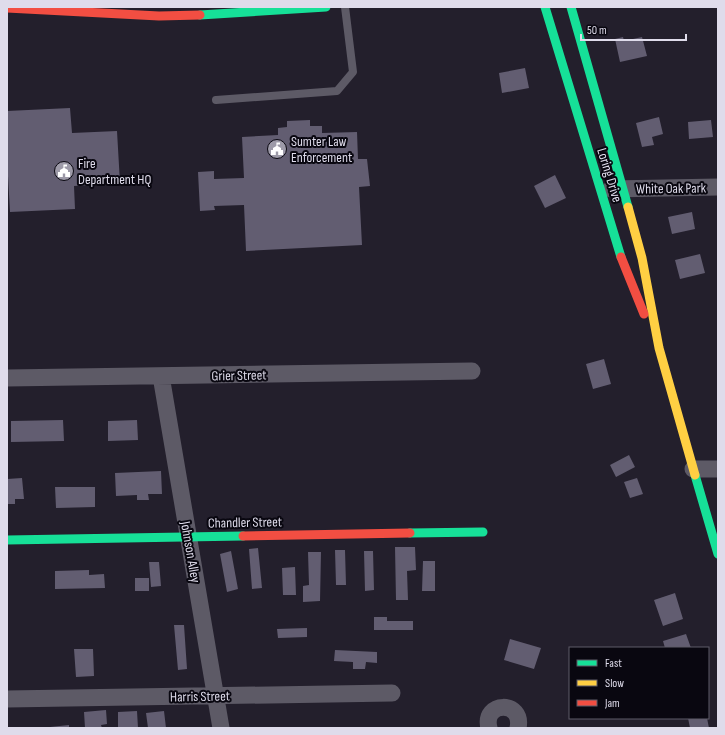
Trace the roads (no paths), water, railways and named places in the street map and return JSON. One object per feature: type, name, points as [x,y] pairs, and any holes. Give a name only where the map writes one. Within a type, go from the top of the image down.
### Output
[{"type":"street","points":[[7,8],[159,16],[226,14],[326,7]]},
{"type":"street","name":"Loring Drive","points":[[545,7],[599,189],[626,272],[659,348]]},
{"type":"street","name":"Loring Drive","points":[[571,7],[642,258],[659,348],[718,554]]},
{"type":"street","name":"White Oak Park","points":[[599,189],[718,187]]},
{"type":"street","name":"Grier Street","points":[[7,378],[472,371]]},
{"type":"street","name":"Johnson Alley","points":[[161,376],[221,728]]},
{"type":"street","points":[[694,469],[718,469]]},
{"type":"street","name":"Chandler Street","points":[[7,540],[483,532]]},
{"type":"street","name":"Harris Street","points":[[7,699],[392,693]]},
{"type":"street","points":[[489,728],[489,716],[494,710],[500,707],[506,707],[512,709],[518,717],[520,723],[518,728]]},
{"type":"lane","points":[[216,100],[337,91],[353,72],[345,7]]},
{"type":"place","name":"Sumter Law Enforcement","points":[[277,149]]},
{"type":"place","name":"Fire Department HQ","points":[[64,171]]}]
